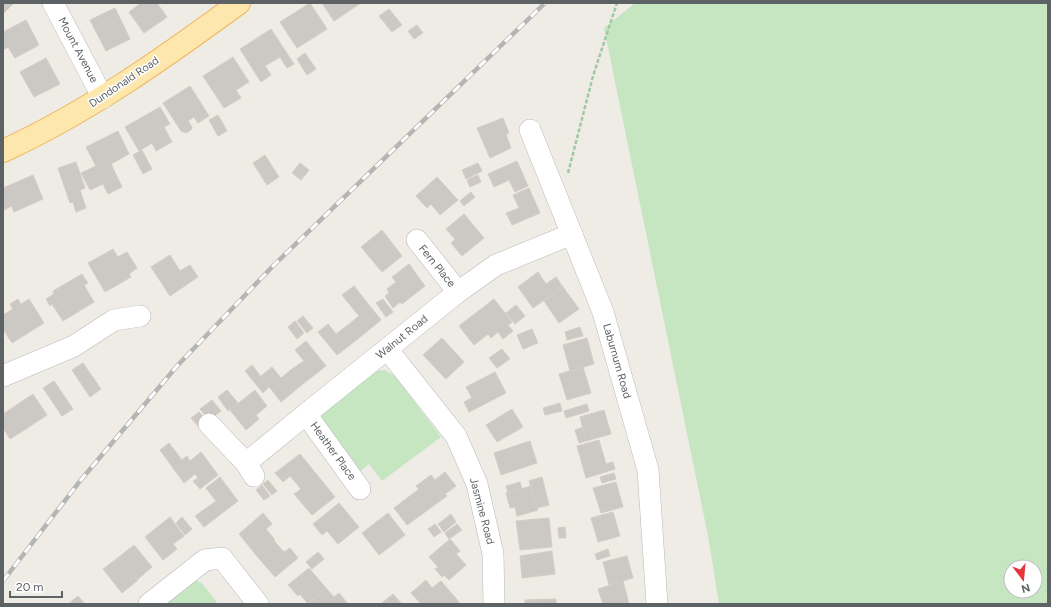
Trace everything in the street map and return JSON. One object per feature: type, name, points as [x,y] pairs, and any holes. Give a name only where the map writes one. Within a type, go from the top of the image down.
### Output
[{"type":"main road","name":"Dundonald Road","points":[[3,151],[34,137],[103,98],[239,3]]},
{"type":"street","name":"Mount Avenue","points":[[53,3],[103,98]]},
{"type":"street","name":"Laburnum Road","points":[[530,130],[602,312],[648,470],[656,604]]},
{"type":"street","name":"Walnut Road","points":[[209,424],[250,470],[306,414],[458,292],[496,265],[572,234]]},
{"type":"street","name":"Fern Place","points":[[417,240],[458,292]]},
{"type":"street","points":[[3,376],[74,346],[114,320],[140,316]]},
{"type":"street","name":"Jasmine Road","points":[[387,349],[456,436],[477,484],[493,554],[494,604]]},
{"type":"street","name":"Heather Place","points":[[306,414],[360,489]]},
{"type":"street","points":[[149,604],[205,560],[222,558],[256,603]]},
{"type":"path","points":[[568,175],[592,76],[617,3]]},
{"type":"green space","points":[[635,3],[1048,3],[1048,604],[719,604],[708,536],[604,28]]},
{"type":"green space","points":[[385,370],[395,376],[441,437],[382,481],[369,464],[358,473],[318,415],[369,372]]},
{"type":"green space","points":[[195,580],[202,583],[218,604],[160,604]]},
{"type":"building","points":[[3,3],[14,3],[3,14]]},
{"type":"building","points":[[141,3],[157,3],[167,17],[144,33],[129,12]]},
{"type":"building","points":[[310,3],[327,29],[297,48],[280,22]]},
{"type":"building","points":[[322,3],[361,3],[334,21]]},
{"type":"building","points":[[115,8],[130,39],[106,51],[90,20]]},
{"type":"building","points":[[389,9],[402,25],[392,32],[379,16]]},
{"type":"building","points":[[26,20],[39,45],[15,58],[8,47],[3,50],[3,32]]},
{"type":"building","points":[[417,25],[423,33],[414,39],[408,31]]},
{"type":"building","points":[[271,29],[294,64],[287,68],[280,57],[265,66],[271,75],[261,82],[240,49]]},
{"type":"building","points":[[305,53],[316,69],[307,75],[297,59]]},
{"type":"building","points":[[233,57],[249,82],[236,90],[241,98],[224,108],[203,76]]},
{"type":"building","points":[[46,58],[60,84],[34,97],[20,72]]},
{"type":"building","points":[[190,86],[209,116],[198,123],[194,117],[188,121],[192,127],[191,130],[186,133],[181,131],[163,103]]},
{"type":"building","points":[[160,107],[170,124],[164,127],[172,142],[156,151],[152,143],[139,151],[125,127]]},
{"type":"building","points":[[218,115],[227,131],[218,136],[209,120]]},
{"type":"building","points":[[503,118],[509,133],[506,134],[511,148],[490,158],[477,128]]},
{"type":"building","points":[[118,131],[129,154],[111,164],[122,187],[108,194],[103,184],[90,190],[81,173],[96,166],[86,147]]},
{"type":"building","points":[[142,150],[152,169],[143,174],[133,155]]},
{"type":"building","points":[[265,155],[279,177],[267,185],[253,163]]},
{"type":"building","points":[[517,161],[528,186],[515,192],[509,180],[494,187],[488,174]]},
{"type":"building","points":[[76,162],[85,188],[80,190],[86,208],[76,212],[73,202],[70,203],[58,168]]},
{"type":"building","points":[[300,163],[309,170],[301,180],[292,173]]},
{"type":"building","points":[[478,163],[482,171],[466,179],[462,170]]},
{"type":"building","points":[[33,175],[43,199],[14,212],[12,206],[4,210],[3,188]]},
{"type":"building","points":[[478,175],[481,182],[470,187],[467,180]]},
{"type":"building","points":[[437,177],[458,200],[440,215],[431,204],[427,208],[416,196]]},
{"type":"building","points":[[529,188],[540,213],[512,225],[506,213],[519,208],[513,195]]},
{"type":"building","points":[[471,192],[475,197],[464,206],[460,201]]},
{"type":"building","points":[[464,214],[484,238],[462,256],[451,243],[455,239],[446,229]]},
{"type":"building","points":[[382,230],[402,256],[382,272],[361,247]]},
{"type":"building","points":[[113,249],[118,257],[127,252],[137,268],[129,274],[131,277],[105,292],[88,263]]},
{"type":"building","points":[[170,255],[180,271],[190,265],[198,277],[170,296],[151,267]]},
{"type":"building","points":[[409,264],[425,286],[402,304],[400,302],[393,308],[385,296],[389,293],[387,289],[396,282],[392,277]]},
{"type":"building","points":[[538,272],[546,284],[556,277],[563,287],[533,308],[518,287]]},
{"type":"building","points":[[82,274],[88,283],[84,285],[94,302],[63,321],[52,304],[50,306],[46,299],[54,294],[53,291]]},
{"type":"building","points":[[354,286],[381,320],[359,338],[348,325],[359,316],[342,295]]},
{"type":"building","points":[[563,287],[579,309],[559,323],[544,301]]},
{"type":"building","points":[[18,299],[21,304],[29,299],[44,323],[12,343],[3,329],[3,315],[13,309],[10,304]]},
{"type":"building","points":[[383,299],[393,312],[386,317],[376,303]]},
{"type":"building","points":[[494,299],[512,322],[508,325],[513,331],[503,339],[498,332],[491,338],[488,334],[474,345],[459,326]]},
{"type":"building","points":[[516,305],[525,316],[515,324],[506,313]]},
{"type":"building","points":[[303,316],[313,328],[307,333],[297,321]]},
{"type":"building","points":[[295,321],[304,333],[297,339],[288,327]]},
{"type":"building","points":[[328,324],[336,334],[348,325],[359,338],[337,355],[318,332]]},
{"type":"building","points":[[580,327],[583,336],[567,340],[565,332]]},
{"type":"building","points":[[532,329],[538,343],[523,349],[517,335]]},
{"type":"building","points":[[442,338],[464,362],[446,379],[423,355]]},
{"type":"building","points":[[587,338],[594,364],[570,371],[563,345]]},
{"type":"building","points":[[306,341],[326,366],[304,383],[292,369],[304,361],[295,350]]},
{"type":"building","points":[[502,349],[510,359],[497,368],[489,358]]},
{"type":"building","points":[[83,363],[101,389],[90,397],[72,370]]},
{"type":"building","points":[[252,365],[269,387],[263,393],[245,371]]},
{"type":"building","points":[[272,367],[281,378],[292,369],[304,383],[281,402],[261,376]]},
{"type":"building","points":[[583,367],[591,393],[567,400],[559,374]]},
{"type":"building","points":[[495,372],[506,393],[469,412],[464,402],[472,398],[466,387]]},
{"type":"building","points":[[54,381],[73,409],[62,416],[43,388]]},
{"type":"building","points":[[227,390],[238,403],[228,411],[218,397]]},
{"type":"building","points":[[255,390],[267,406],[256,415],[259,419],[246,430],[230,410]]},
{"type":"building","points":[[33,394],[47,415],[29,427],[15,406]]},
{"type":"building","points":[[212,400],[221,411],[209,420],[200,409]]},
{"type":"building","points":[[560,403],[562,411],[545,415],[543,408]]},
{"type":"building","points":[[587,404],[589,411],[566,418],[564,411]]},
{"type":"building","points":[[15,406],[29,427],[10,439],[3,428],[3,414]]},
{"type":"building","points":[[512,409],[523,427],[497,442],[486,425]]},
{"type":"building","points":[[604,410],[611,434],[586,441],[580,417]]},
{"type":"building","points":[[199,412],[207,421],[199,427],[191,418]]},
{"type":"building","points":[[583,427],[586,441],[579,443],[575,430]]},
{"type":"building","points":[[599,440],[606,464],[613,462],[615,469],[586,478],[577,446]]},
{"type":"building","points":[[530,441],[537,463],[501,475],[494,453]]},
{"type":"building","points":[[169,443],[182,460],[187,456],[190,461],[201,452],[218,475],[200,489],[193,481],[198,478],[195,474],[184,483],[160,450]]},
{"type":"building","points":[[300,454],[335,497],[312,515],[294,494],[301,489],[290,476],[283,482],[275,473]]},
{"type":"building","points":[[445,472],[456,486],[445,494],[447,496],[407,525],[394,508],[419,489],[416,486],[431,475],[435,480]]},
{"type":"building","points":[[614,473],[616,479],[602,483],[600,477]]},
{"type":"building","points":[[220,477],[238,501],[204,527],[195,516],[216,501],[206,488]]},
{"type":"building","points":[[542,477],[549,505],[537,508],[529,481]]},
{"type":"building","points":[[268,480],[277,491],[272,495],[263,484]]},
{"type":"building","points":[[520,482],[522,489],[508,493],[506,486]]},
{"type":"building","points":[[616,482],[623,507],[601,513],[593,488]]},
{"type":"building","points":[[262,485],[270,496],[264,500],[256,490]]},
{"type":"building","points":[[531,486],[538,510],[517,516],[515,507],[510,508],[506,493]]},
{"type":"building","points":[[339,503],[359,527],[338,544],[327,531],[322,535],[313,524]]},
{"type":"building","points":[[613,512],[620,536],[598,542],[591,518]]},
{"type":"building","points":[[263,513],[272,524],[266,529],[275,540],[256,555],[239,534]]},
{"type":"building","points":[[388,513],[405,535],[379,555],[362,533]]},
{"type":"building","points":[[451,514],[456,522],[444,532],[438,524]]},
{"type":"building","points":[[170,517],[184,536],[173,544],[177,549],[163,560],[145,537]]},
{"type":"building","points":[[182,517],[192,529],[185,535],[176,523]]},
{"type":"building","points":[[549,518],[552,547],[520,550],[516,521]]},
{"type":"building","points":[[435,524],[441,532],[434,537],[428,529]]},
{"type":"building","points":[[457,524],[462,530],[449,539],[445,533]]},
{"type":"building","points":[[565,527],[566,538],[559,538],[558,528]]},
{"type":"building","points":[[450,539],[460,551],[456,554],[466,565],[449,580],[444,575],[442,577],[435,569],[438,567],[429,557]]},
{"type":"building","points":[[274,541],[284,552],[290,548],[298,558],[275,577],[256,555]]},
{"type":"building","points":[[134,545],[152,567],[137,580],[119,557]]},
{"type":"building","points":[[608,549],[610,556],[597,560],[595,554]]},
{"type":"building","points":[[552,551],[555,574],[522,578],[520,556]]},
{"type":"building","points":[[318,552],[324,559],[312,569],[306,562]]},
{"type":"building","points":[[627,556],[633,578],[609,585],[603,562]]},
{"type":"building","points":[[119,557],[138,580],[122,593],[103,569]]},
{"type":"building","points":[[309,568],[326,588],[308,604],[300,594],[298,596],[288,585]]},
{"type":"building","points":[[426,580],[432,588],[441,581],[459,602],[457,604],[421,604],[411,593]]},
{"type":"building","points":[[623,581],[629,604],[603,604],[598,589]]},
{"type":"building","points":[[326,588],[334,597],[339,593],[348,604],[309,604]]},
{"type":"building","points":[[393,594],[402,604],[382,603]]},
{"type":"building","points":[[78,596],[85,604],[68,604]]},
{"type":"building","points":[[556,599],[556,604],[525,604],[525,600]]},
{"type":"railway","points":[[3,581],[80,481],[177,366],[274,265],[545,3]]}]
